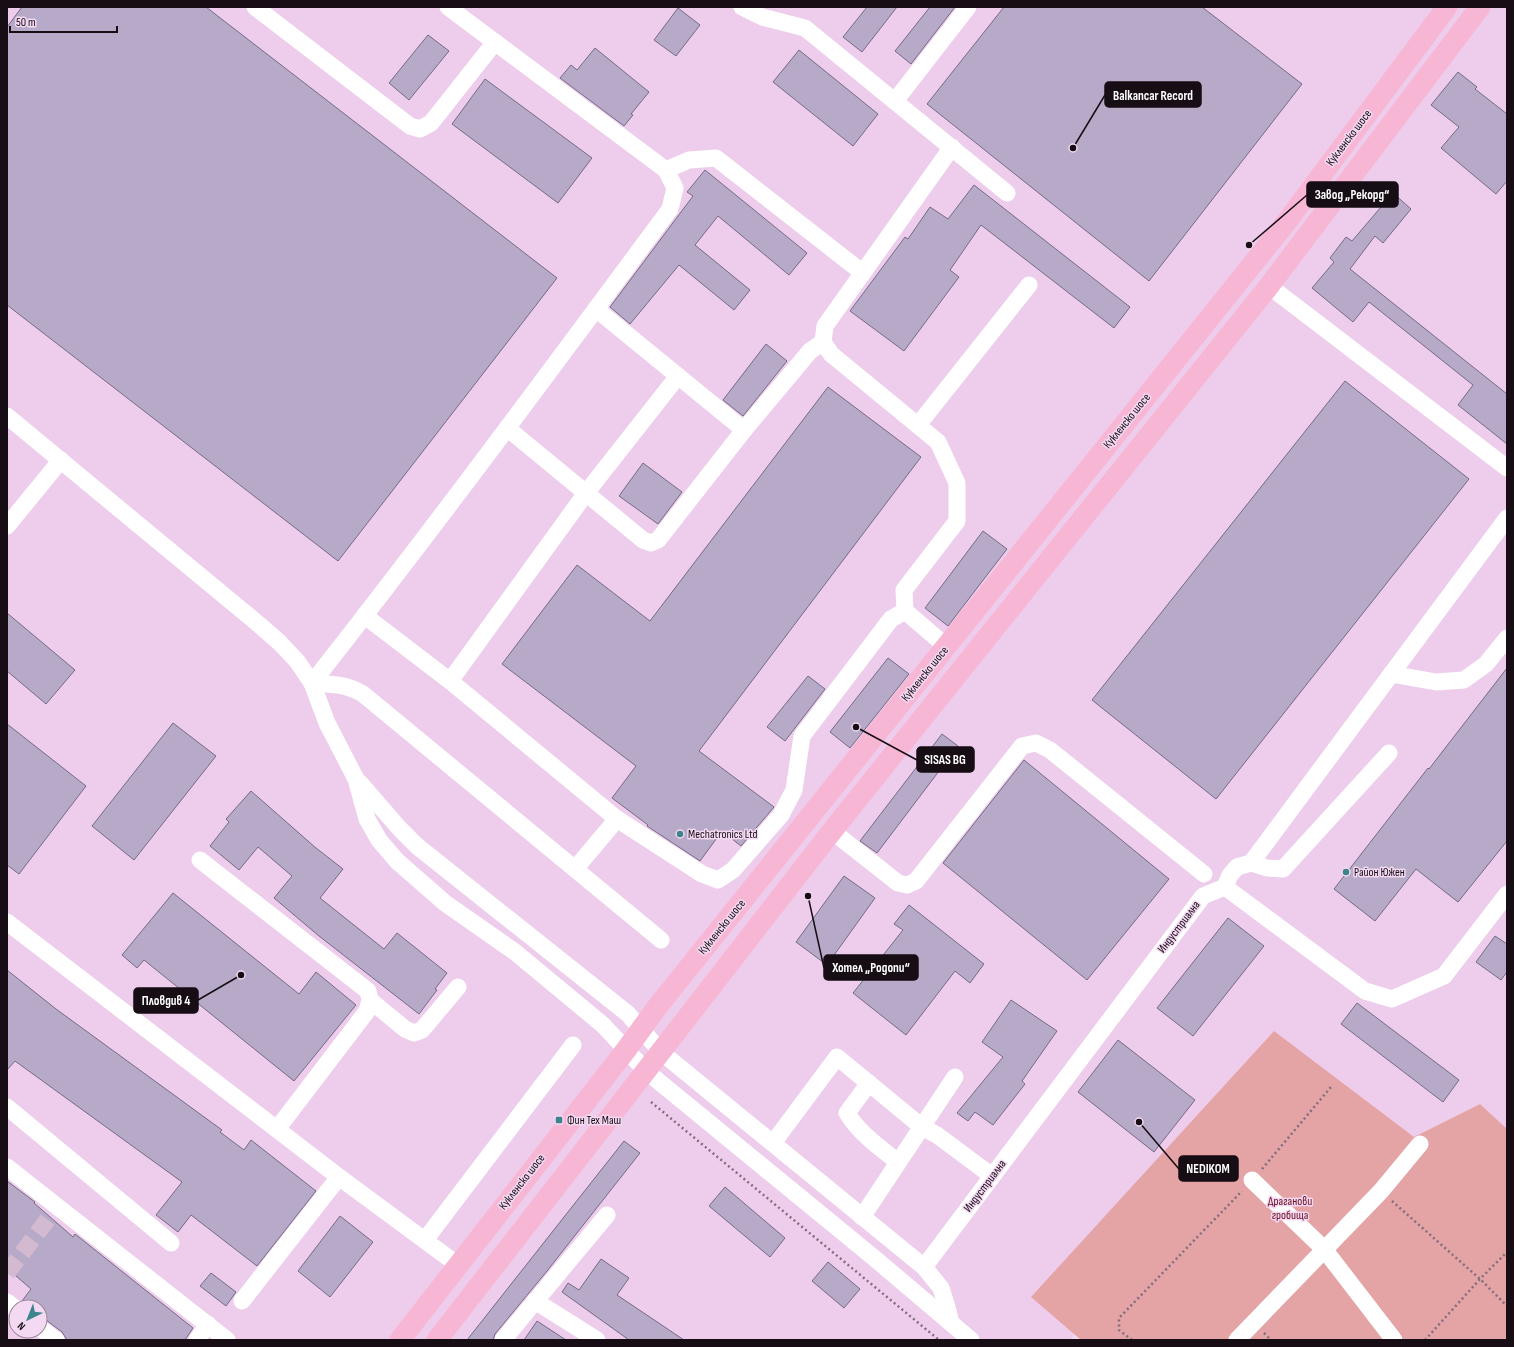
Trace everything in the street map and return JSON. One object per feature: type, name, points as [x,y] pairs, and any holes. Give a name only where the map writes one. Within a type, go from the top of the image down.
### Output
[{"type":"main road","name":"Кукленско шосе","points":[[400,1340],[626,1050],[658,1006],[1288,220],[1447,7]]},
{"type":"main road","points":[[437,1340],[832,831],[1269,286],[1480,7]]},
{"type":"street","points":[[255,7],[410,126],[420,129],[430,124],[494,42]]},
{"type":"street","points":[[312,683],[508,428],[670,209],[675,188],[666,170],[448,7]]},
{"type":"street","points":[[742,7],[762,17],[805,28],[1007,193]]},
{"type":"street","points":[[895,101],[968,7]]},
{"type":"street","points":[[947,647],[905,611],[904,590],[957,521],[957,483],[938,442],[831,354],[823,342],[825,326],[952,147]]},
{"type":"street","points":[[666,170],[689,160],[716,158],[863,273]]},
{"type":"street","points":[[918,425],[1029,285]]},
{"type":"street","points":[[1269,286],[1507,468]]},
{"type":"street","points":[[596,309],[744,430]]},
{"type":"street","points":[[508,428],[643,540],[651,543],[658,540],[744,430],[810,351],[823,342]]},
{"type":"street","points":[[450,681],[586,493],[678,376]]},
{"type":"street","points":[[7,416],[279,642],[297,661],[312,683],[327,723],[356,779],[367,819],[379,840],[397,861],[445,903],[515,952],[603,1025],[646,1071],[873,1257],[971,1340]]},
{"type":"street","points":[[7,526],[61,460]]},
{"type":"street","points":[[1251,863],[1507,518]]},
{"type":"street","points":[[365,616],[450,681],[617,819],[702,874],[718,880],[733,870],[781,815],[794,790],[802,736],[891,619],[905,611]]},
{"type":"street","points":[[1391,674],[1436,682],[1464,680],[1486,664],[1507,638]]},
{"type":"street","points":[[312,683],[337,684],[352,687],[363,694],[661,940]]},
{"type":"street","points":[[832,831],[898,883],[907,885],[916,881],[1022,746],[1036,743],[1050,750],[1204,874]]},
{"type":"street","points":[[1389,753],[1283,869],[1267,868],[1251,863],[1237,867],[1230,875],[1225,887],[1365,991],[1392,999],[1444,976],[1507,894]]},
{"type":"street","points":[[356,779],[386,814],[417,846],[628,1014],[640,1030],[661,1052],[924,1267],[941,1288],[951,1323]]},
{"type":"street","points":[[575,869],[617,819]]},
{"type":"street","points":[[200,860],[368,991],[370,1000],[367,1011],[277,1129]]},
{"type":"street","name":"Индустриална","points":[[924,1267],[1203,896],[1225,887]]},
{"type":"street","points":[[7,922],[339,1177],[458,1266]]},
{"type":"street","points":[[370,1000],[405,1029],[414,1033],[422,1030],[458,987]]},
{"type":"street","points":[[425,1240],[573,1045]]},
{"type":"street","points":[[773,1143],[837,1057],[922,1127],[937,1135],[992,1176]]},
{"type":"street","points":[[862,1217],[955,1078]]},
{"type":"street","points":[[869,1083],[847,1113],[852,1121],[874,1143],[898,1162]]},
{"type":"street","points":[[7,1107],[171,1243]]},
{"type":"street","points":[[1237,1340],[1382,1191],[1420,1144]]},
{"type":"street","points":[[7,1167],[54,1211],[228,1340]]},
{"type":"street","points":[[242,1301],[339,1177]]},
{"type":"street","points":[[1252,1180],[1324,1249],[1394,1340]]},
{"type":"street","points":[[503,1340],[607,1215]]},
{"type":"street","points":[[535,1301],[597,1340]]},
{"type":"street","points":[[197,1340],[208,1324]]},
{"type":"path","points":[[1132,1340],[1119,1330],[1120,1318],[1252,1180],[1331,1087]]},
{"type":"path","points":[[651,1102],[939,1340]]},
{"type":"path","points":[[1382,1191],[1480,1278],[1507,1306]]},
{"type":"path","points":[[1425,1340],[1480,1278],[1507,1252]]},
{"type":"shaded area","points":[[7,7],[1507,7],[1507,1129],[1480,1104],[1414,1137],[1274,1031],[1032,1297],[1075,1334],[1070,1340],[7,1340]]},
{"type":"green space","name":"Драганови гробища","points":[[1274,1031],[1414,1137],[1480,1104],[1507,1129],[1507,1340],[1081,1340],[1031,1297]]},
{"type":"building","points":[[22,7],[206,7],[557,278],[338,561],[7,305],[7,27]]},
{"type":"building","points":[[867,7],[897,7],[862,52],[843,37]]},
{"type":"building","points":[[930,7],[955,7],[911,64],[895,51]]},
{"type":"building","points":[[1004,7],[1202,7],[1302,84],[1149,281],[927,104]]},
{"type":"building","points":[[678,8],[700,25],[676,56],[654,40]]},
{"type":"building","points":[[428,35],[449,51],[409,100],[389,83]]},
{"type":"building","points":[[595,48],[649,92],[631,114],[633,115],[624,126],[560,78],[571,65],[577,70]]},
{"type":"building","points":[[799,50],[878,114],[853,146],[773,82]]},
{"type":"building","points":[[1458,72],[1477,87],[1475,89],[1507,114],[1507,181],[1496,194],[1441,148],[1459,127],[1431,105]]},
{"type":"building","points":[[485,79],[592,158],[558,203],[452,124]]},
{"type":"building","points":[[705,170],[807,253],[789,275],[718,216],[695,245],[750,290],[734,310],[679,265],[630,324],[610,307],[693,196],[687,192]]},
{"type":"building","points":[[974,185],[1130,307],[1114,328],[981,225],[950,270],[959,277],[904,351],[850,311],[905,237],[908,239],[930,207],[948,219]]},
{"type":"building","points":[[1393,193],[1411,209],[1383,243],[1375,236],[1350,269],[1507,394],[1507,444],[1458,405],[1473,385],[1369,302],[1353,322],[1312,288],[1334,262],[1330,258],[1346,237],[1352,241]]},
{"type":"building","points":[[766,344],[787,361],[743,416],[723,400]]},
{"type":"building","points":[[1345,381],[1469,479],[1216,799],[1092,700]]},
{"type":"building","points":[[828,387],[921,457],[699,751],[774,807],[741,846],[722,831],[700,861],[647,826],[648,825],[612,798],[636,766],[502,664],[577,565],[650,621]]},
{"type":"building","points":[[643,463],[682,492],[658,524],[619,496]]},
{"type":"building","points":[[983,531],[1007,549],[948,626],[925,608]]},
{"type":"building","points":[[7,613],[75,670],[46,704],[7,671]]},
{"type":"building","points":[[888,658],[909,674],[850,748],[830,732]]},
{"type":"building","points":[[1507,668],[1507,841],[1458,902],[1416,869],[1375,921],[1334,889]]},
{"type":"building","points":[[808,676],[825,689],[785,741],[767,727]]},
{"type":"building","points":[[173,723],[216,756],[134,860],[92,826]]},
{"type":"building","points":[[7,724],[86,786],[19,874],[7,865]]},
{"type":"building","points":[[942,734],[958,746],[877,853],[860,841]]},
{"type":"building","points":[[1024,760],[1169,879],[1087,980],[943,863]]},
{"type":"building","points":[[251,791],[316,848],[343,869],[320,898],[384,949],[397,933],[447,973],[435,989],[437,990],[419,1014],[319,936],[274,898],[292,876],[258,847],[239,870],[210,846],[229,822],[226,819]]},
{"type":"building","points":[[844,876],[875,898],[827,965],[796,942]]},
{"type":"building","points":[[173,893],[299,994],[316,972],[356,1005],[294,1081],[144,960],[137,968],[122,955]]},
{"type":"building","points":[[909,905],[984,964],[970,983],[955,971],[906,1035],[853,993],[903,930],[894,924]]},
{"type":"building","points":[[1228,918],[1264,946],[1193,1036],[1157,1008]]},
{"type":"building","points":[[1495,936],[1507,944],[1507,972],[1501,980],[1476,962]]},
{"type":"building","points":[[7,970],[56,1009],[222,1130],[220,1132],[244,1150],[251,1140],[316,1191],[257,1266],[191,1215],[178,1232],[156,1215],[182,1182],[15,1061],[7,1070]]},
{"type":"building","points":[[1011,1000],[1057,1031],[1022,1081],[1025,1084],[993,1125],[975,1112],[968,1121],[957,1113],[1003,1057],[982,1042]]},
{"type":"building","points":[[1357,1003],[1459,1080],[1443,1102],[1341,1024]]},
{"type":"building","points":[[1118,1040],[1195,1100],[1154,1152],[1078,1092]]},
{"type":"building","points":[[624,1141],[640,1153],[495,1334],[493,1340],[467,1340]]},
{"type":"building","points":[[7,1181],[35,1202],[34,1203],[73,1237],[75,1234],[193,1328],[185,1340],[67,1340],[62,1332],[48,1322],[48,1299],[24,1299],[31,1289],[7,1268]]},
{"type":"building","points":[[725,1187],[785,1238],[770,1257],[709,1206]]},
{"type":"building","points":[[340,1216],[373,1242],[330,1297],[298,1271]]},
{"type":"building","points":[[601,1259],[629,1278],[617,1295],[684,1340],[629,1340],[562,1292],[568,1283],[579,1290]]},
{"type":"building","points":[[828,1262],[860,1289],[844,1308],[812,1281]]},
{"type":"building","points":[[211,1273],[236,1292],[226,1306],[200,1286]]},
{"type":"building","points":[[537,1321],[566,1340],[524,1340]]},
{"type":"tunnel","points":[[7,1273],[51,1215]]},
{"type":"place","name":"Balkancar Record","points":[[1073,148]]},
{"type":"place","name":"Завод „Рекорд“","points":[[1249,245]]},
{"type":"place","name":"SISAS BG","points":[[856,727]]},
{"type":"place","name":"Mechatronics Ltd","points":[[680,834]]},
{"type":"place","name":"Район Южен","points":[[1346,872]]},
{"type":"place","name":"Хотел „Родопи“","points":[[808,896]]},
{"type":"place","name":"Пловдив 4","points":[[241,975]]},
{"type":"place","name":"Фин Тех Маш","points":[[559,1120]]},
{"type":"place","name":"NEDIKOM","points":[[1139,1122]]}]
